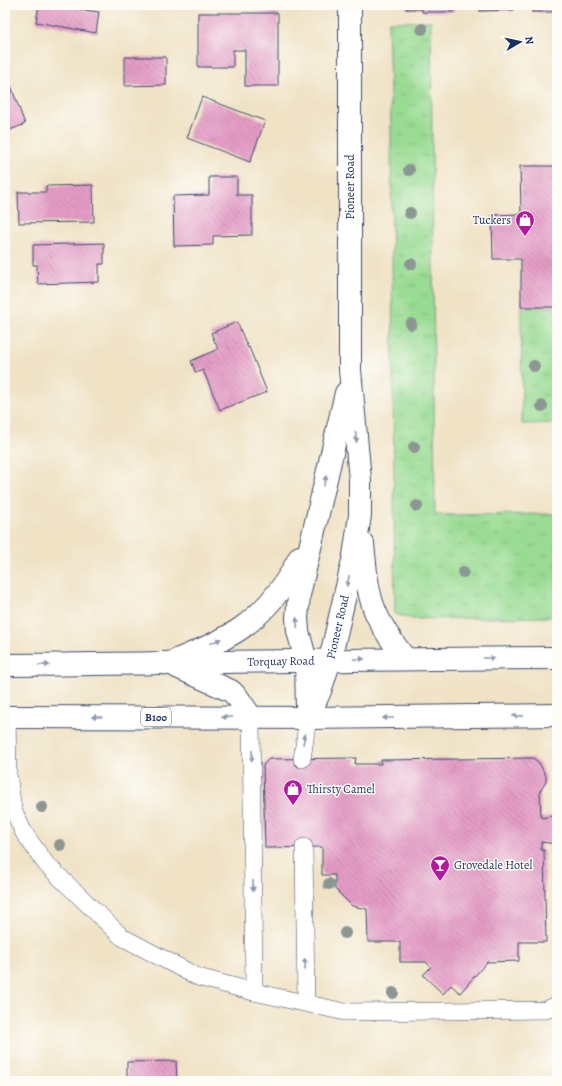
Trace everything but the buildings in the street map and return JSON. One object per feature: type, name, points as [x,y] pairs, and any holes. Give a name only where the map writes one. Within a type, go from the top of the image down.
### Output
[{"type":"main road","name":"Pioneer Road","points":[[308,718],[320,692],[330,660],[354,556],[360,515],[360,480],[350,370],[350,5]]},
{"type":"main road","name":"Pioneer Road","points":[[308,718],[306,661],[298,631],[296,612],[350,370]]},
{"type":"main road","points":[[360,515],[366,577],[371,604],[379,622],[404,658]]},
{"type":"main road","points":[[168,664],[239,629],[260,612],[287,582],[302,554],[316,519]]},
{"type":"main road","name":"Torquay Road","points":[[5,665],[168,664],[404,658],[557,658]]},
{"type":"main road","points":[[168,664],[231,691],[238,698],[251,717]]},
{"type":"main road","name":"B100","points":[[6,717],[308,718],[557,715]]},
{"type":"lane","points":[[6,717],[8,774],[13,809],[24,833],[46,864],[122,937],[198,977],[254,992],[345,1012],[546,1010],[557,1005]]},
{"type":"lane","points":[[251,717],[254,992]]},
{"type":"lane","points":[[302,759],[308,718]]},
{"type":"lane","points":[[304,847],[306,1004]]},
{"type":"green space","points":[[431,21],[435,515],[557,514],[557,617],[413,619],[395,614],[391,127],[388,22]]},
{"type":"green space","points":[[521,307],[557,307],[557,423],[522,424]]},
{"type":"place","name":"Tuckers","points":[[525,237]]},
{"type":"place","name":"Thirsty Camel","points":[[293,806]]},
{"type":"place","name":"Grovedale Hotel","points":[[440,882]]}]
